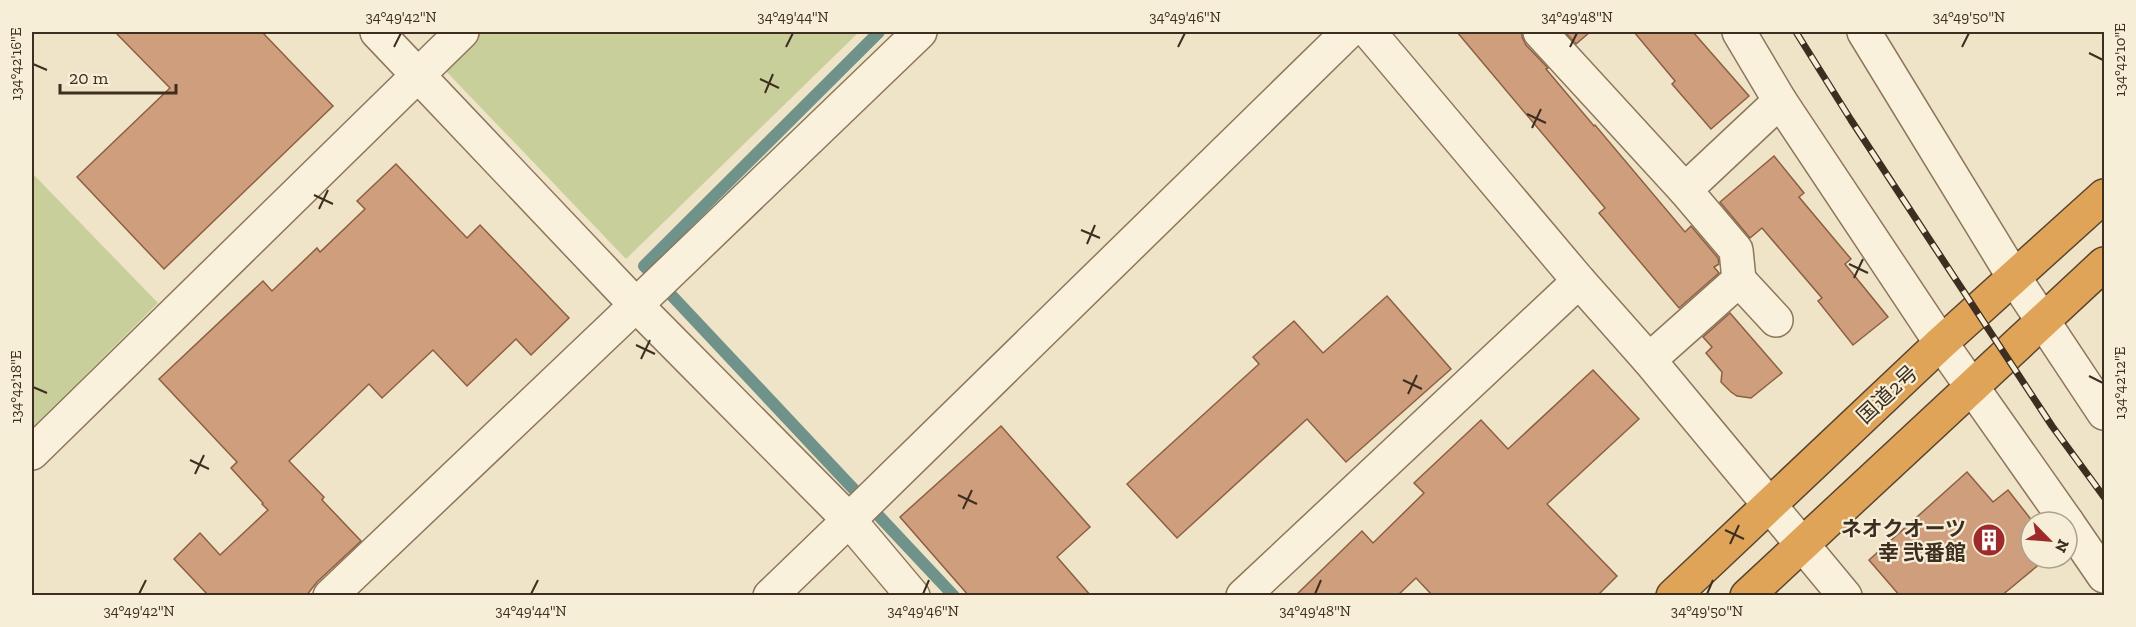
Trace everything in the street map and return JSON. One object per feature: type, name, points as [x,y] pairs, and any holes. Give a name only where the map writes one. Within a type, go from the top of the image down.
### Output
[{"type":"highway","name":"国道2号","points":[[1673,596],[1941,343],[2015,279],[2104,196]]},
{"type":"highway","points":[[1748,596],[2104,264]]},
{"type":"street","points":[[377,32],[636,305],[849,520],[914,596]]},
{"type":"street","points":[[32,453],[462,32]]},
{"type":"street","points":[[770,596],[1348,32]]},
{"type":"street","points":[[1369,32],[1579,281],[1649,360],[1845,596]]},
{"type":"street","points":[[1540,32],[1685,190],[1736,250],[1739,280],[1776,320]]},
{"type":"street","points":[[1739,32],[1780,101],[1941,343],[2059,510]]},
{"type":"street","points":[[1864,32],[2015,279],[2104,413]]},
{"type":"street","points":[[330,596],[636,305],[910,35]]},
{"type":"street","points":[[1685,190],[1780,101]]},
{"type":"street","points":[[1649,360],[1739,280]]},
{"type":"street","points":[[1243,596],[1579,281]]},
{"type":"street","points":[[2079,540],[2104,576]]},
{"type":"green space","points":[[480,32],[859,32],[626,259],[442,67]]},
{"type":"green space","points":[[32,173],[158,303],[32,428]]},
{"type":"building","points":[[115,32],[262,32],[333,106],[164,269],[77,177],[170,88]]},
{"type":"building","points":[[1457,32],[1522,32],[1526,45],[1548,68],[1546,69],[1685,232],[1691,226],[1718,258],[1719,264],[1714,267],[1719,273],[1679,308],[1599,213],[1605,208]]},
{"type":"building","points":[[1565,32],[1590,32],[1576,44]]},
{"type":"building","points":[[1634,32],[1693,32],[1749,96],[1711,129],[1672,84],[1675,81]]},
{"type":"building","points":[[1774,156],[1804,193],[1799,197],[1851,259],[1845,264],[1888,317],[1853,345],[1818,301],[1822,298],[1762,228],[1750,238],[1720,202]]},
{"type":"building","points":[[396,164],[467,238],[480,225],[569,318],[531,355],[516,339],[467,386],[433,350],[382,398],[369,384],[289,461],[324,497],[322,500],[361,541],[317,582],[306,596],[209,596],[174,559],[200,533],[220,555],[268,510],[231,468],[237,462],[159,379],[263,281],[272,291],[317,248],[320,252],[365,209],[357,201]]},
{"type":"building","points":[[1387,296],[1451,369],[1346,462],[1307,419],[1177,538],[1127,484],[1259,364],[1253,357],[1294,321],[1323,353]]},
{"type":"building","points":[[1730,313],[1782,373],[1751,398],[1737,396],[1721,382],[1722,372],[1706,353],[1712,347],[1703,337]]},
{"type":"building","points":[[1593,370],[1639,419],[1547,504],[1617,576],[1597,596],[1433,596],[1416,578],[1397,596],[1295,596],[1362,531],[1373,543],[1424,493],[1414,483],[1481,420],[1508,449]]},
{"type":"building","points":[[1001,426],[1090,527],[1057,557],[1091,596],[969,596],[900,517]]},
{"type":"building","name":"ネオクオーツ 幸 弐番館","points":[[1967,472],[1993,502],[2008,490],[2024,510],[2019,510],[2019,570],[2032,570],[2001,596],[1900,596],[1869,560]]},
{"type":"waterway","points":[[879,32],[644,266],[954,596]]},
{"type":"railway","points":[[1796,32],[1851,120],[2052,426],[2104,497]]},
{"type":"place","name":"ネオクオーツ 幸 弐番館","points":[[1989,540]]}]
